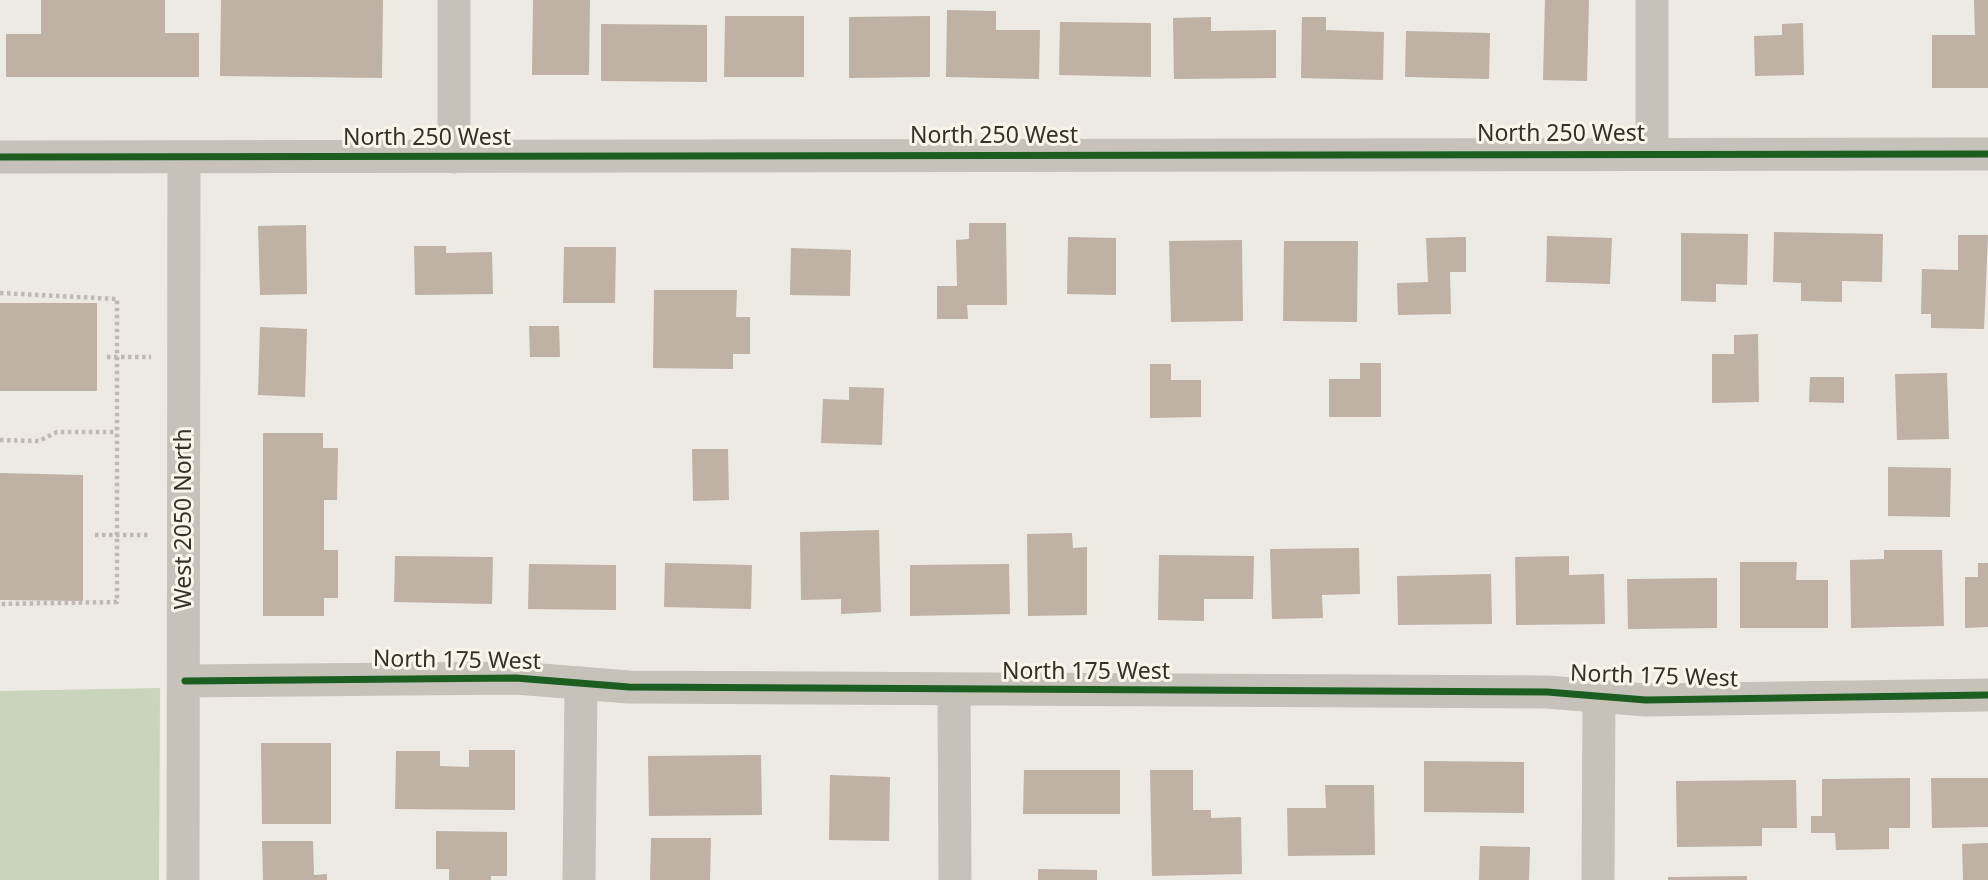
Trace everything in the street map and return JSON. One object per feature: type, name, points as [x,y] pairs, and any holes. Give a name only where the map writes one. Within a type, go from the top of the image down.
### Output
[{"type":"street","points":[[454,0],[454,157]]},
{"type":"street","points":[[1652,0],[1652,153]]},
{"type":"street","name":"North 250 West","points":[[0,157],[1988,154]]},
{"type":"street","name":"West 2050 North","points":[[183,880],[184,158]]},
{"type":"street","name":"North 175 West","points":[[185,681],[516,678],[629,688],[1534,692],[1646,700],[1988,695]]},
{"type":"street","points":[[579,880],[580,683]]},
{"type":"street","points":[[954,690],[955,880]]},
{"type":"street","points":[[1598,880],[1599,696]]},
{"type":"path","points":[[0,293],[117,299],[117,602],[0,604]]},
{"type":"path","points":[[107,357],[152,357]]},
{"type":"path","points":[[0,440],[38,441],[57,432],[117,432]]},
{"type":"path","points":[[95,535],[151,535]]},
{"type":"green space","points":[[160,688],[159,880],[0,880],[0,691]]},
{"type":"building","points":[[41,0],[165,0],[165,33],[199,33],[199,77],[6,77],[6,34],[41,34]]},
{"type":"building","points":[[221,0],[383,0],[382,78],[220,76]]},
{"type":"building","points":[[533,0],[590,0],[589,75],[532,75]]},
{"type":"building","points":[[1545,0],[1589,0],[1587,81],[1543,80]]},
{"type":"building","points":[[1974,0],[1988,0],[1988,88],[1932,88],[1932,35],[1975,35]]},
{"type":"building","points":[[947,10],[996,11],[996,30],[1040,30],[1039,79],[946,77]]},
{"type":"building","points":[[725,16],[804,16],[804,77],[724,77]]},
{"type":"building","points":[[930,16],[930,77],[849,78],[849,17]]},
{"type":"building","points":[[1211,17],[1211,31],[1276,30],[1276,78],[1174,79],[1173,18]]},
{"type":"building","points":[[1302,17],[1326,17],[1326,30],[1384,32],[1383,80],[1301,78]]},
{"type":"building","points":[[1060,22],[1151,23],[1151,77],[1059,75]]},
{"type":"building","points":[[1803,23],[1804,75],[1755,76],[1754,36],[1782,35],[1782,24]]},
{"type":"building","points":[[601,24],[707,25],[707,82],[601,81]]},
{"type":"building","points":[[1406,31],[1490,33],[1489,79],[1405,77]]},
{"type":"building","points":[[969,223],[1006,223],[1007,305],[967,305],[968,319],[937,319],[937,286],[957,286],[956,240],[969,239]]},
{"type":"building","points":[[306,225],[307,294],[260,295],[258,226]]},
{"type":"building","points":[[1774,232],[1883,234],[1882,282],[1842,281],[1842,302],[1801,301],[1801,283],[1773,282]]},
{"type":"building","points":[[1681,233],[1748,234],[1747,285],[1716,284],[1716,302],[1681,301]]},
{"type":"building","points":[[1958,235],[1988,235],[1984,329],[1931,328],[1931,314],[1921,314],[1922,269],[1958,270]]},
{"type":"building","points":[[1547,236],[1612,238],[1610,284],[1546,282]]},
{"type":"building","points":[[1068,237],[1116,238],[1116,295],[1067,294]]},
{"type":"building","points":[[1466,237],[1466,272],[1450,272],[1451,314],[1398,315],[1397,283],[1428,282],[1426,238]]},
{"type":"building","points":[[1242,240],[1243,321],[1171,322],[1169,241]]},
{"type":"building","points":[[1284,241],[1358,241],[1357,322],[1283,321]]},
{"type":"building","points":[[414,246],[446,246],[446,253],[492,252],[493,294],[415,295]]},
{"type":"building","points":[[564,247],[616,247],[615,303],[563,303]]},
{"type":"building","points":[[791,248],[851,250],[850,296],[790,295]]},
{"type":"building","points":[[654,290],[737,290],[736,317],[750,317],[750,354],[733,354],[733,369],[653,368]]},
{"type":"building","points":[[0,303],[97,303],[97,391],[0,391]]},
{"type":"building","points":[[529,326],[559,326],[560,357],[530,357]]},
{"type":"building","points":[[260,327],[307,329],[305,397],[258,395]]},
{"type":"building","points":[[1758,334],[1759,402],[1712,403],[1712,354],[1734,354],[1734,335]]},
{"type":"building","points":[[1360,363],[1381,363],[1381,417],[1329,417],[1329,379],[1360,379]]},
{"type":"building","points":[[1150,364],[1171,364],[1171,380],[1201,380],[1201,417],[1150,418]]},
{"type":"building","points":[[1947,373],[1949,439],[1897,440],[1895,374]]},
{"type":"building","points":[[1810,377],[1844,377],[1844,403],[1809,402]]},
{"type":"building","points":[[849,387],[884,388],[882,445],[821,443],[823,399],[849,400]]},
{"type":"building","points":[[263,433],[323,433],[323,448],[338,448],[337,500],[324,500],[324,550],[338,550],[338,598],[324,598],[324,616],[263,616]]},
{"type":"building","points":[[692,449],[728,449],[729,500],[693,501]]},
{"type":"building","points":[[1888,467],[1951,468],[1950,517],[1888,516]]},
{"type":"building","points":[[0,473],[83,475],[83,601],[0,600]]},
{"type":"building","points":[[879,530],[881,612],[841,614],[841,599],[801,600],[800,532]]},
{"type":"building","points":[[1072,533],[1073,548],[1087,547],[1087,615],[1028,616],[1027,534]]},
{"type":"building","points":[[1359,548],[1360,594],[1322,595],[1323,618],[1272,619],[1270,549]]},
{"type":"building","points":[[1884,550],[1942,550],[1944,626],[1851,628],[1850,560],[1884,559]]},
{"type":"building","points":[[1159,555],[1254,556],[1253,599],[1204,599],[1204,621],[1158,620]]},
{"type":"building","points":[[395,556],[493,557],[492,604],[394,602]]},
{"type":"building","points":[[1569,556],[1569,575],[1604,574],[1605,624],[1516,625],[1515,557]]},
{"type":"building","points":[[1740,562],[1797,562],[1796,580],[1828,580],[1828,628],[1740,628]]},
{"type":"building","points":[[665,563],[752,565],[751,609],[664,607]]},
{"type":"building","points":[[1978,563],[1988,563],[1988,627],[1965,628],[1965,577],[1978,577]]},
{"type":"building","points":[[529,564],[616,565],[616,610],[528,609]]},
{"type":"building","points":[[1009,564],[1010,614],[910,616],[910,565]]},
{"type":"building","points":[[1491,574],[1492,624],[1398,625],[1397,576]]},
{"type":"building","points":[[1717,578],[1717,628],[1628,629],[1627,579]]},
{"type":"building","points":[[261,743],[331,743],[331,824],[262,824]]},
{"type":"building","points":[[469,750],[515,750],[515,810],[395,809],[396,751],[440,751],[440,766],[469,767]]},
{"type":"building","points":[[761,755],[762,815],[649,816],[648,756]]},
{"type":"building","points":[[1424,761],[1524,762],[1524,813],[1424,812]]},
{"type":"building","points":[[1024,770],[1120,770],[1120,814],[1023,814]]},
{"type":"building","points":[[1150,770],[1193,770],[1193,810],[1211,810],[1211,818],[1241,817],[1242,874],[1152,876]]},
{"type":"building","points":[[830,775],[890,777],[889,841],[829,840]]},
{"type":"building","points":[[1910,778],[1910,828],[1889,828],[1889,849],[1836,850],[1835,833],[1811,833],[1811,816],[1822,816],[1822,779]]},
{"type":"building","points":[[1931,778],[1988,778],[1988,827],[1932,828]]},
{"type":"building","points":[[1796,780],[1797,828],[1762,828],[1762,846],[1677,847],[1676,781]]},
{"type":"building","points":[[1325,785],[1374,785],[1375,855],[1288,856],[1287,808],[1326,808]]},
{"type":"building","points":[[436,831],[507,832],[507,876],[491,876],[491,880],[449,880],[449,869],[436,869]]},
{"type":"building","points":[[651,838],[711,838],[710,880],[650,880]]},
{"type":"building","points":[[262,841],[313,841],[314,875],[327,874],[327,880],[263,880]]},
{"type":"building","points":[[1988,843],[1988,880],[1963,880],[1962,844]]},
{"type":"building","points":[[1480,846],[1530,847],[1529,880],[1479,880]]},
{"type":"building","points":[[1038,869],[1097,870],[1097,880],[1038,880]]},
{"type":"building","points":[[1747,876],[1747,880],[1668,880],[1668,877]]},
{"type":"cycle path","points":[[0,157],[1988,154]]},
{"type":"cycle path","points":[[185,681],[516,678],[629,687],[1547,692],[1646,700],[1988,695]]}]
